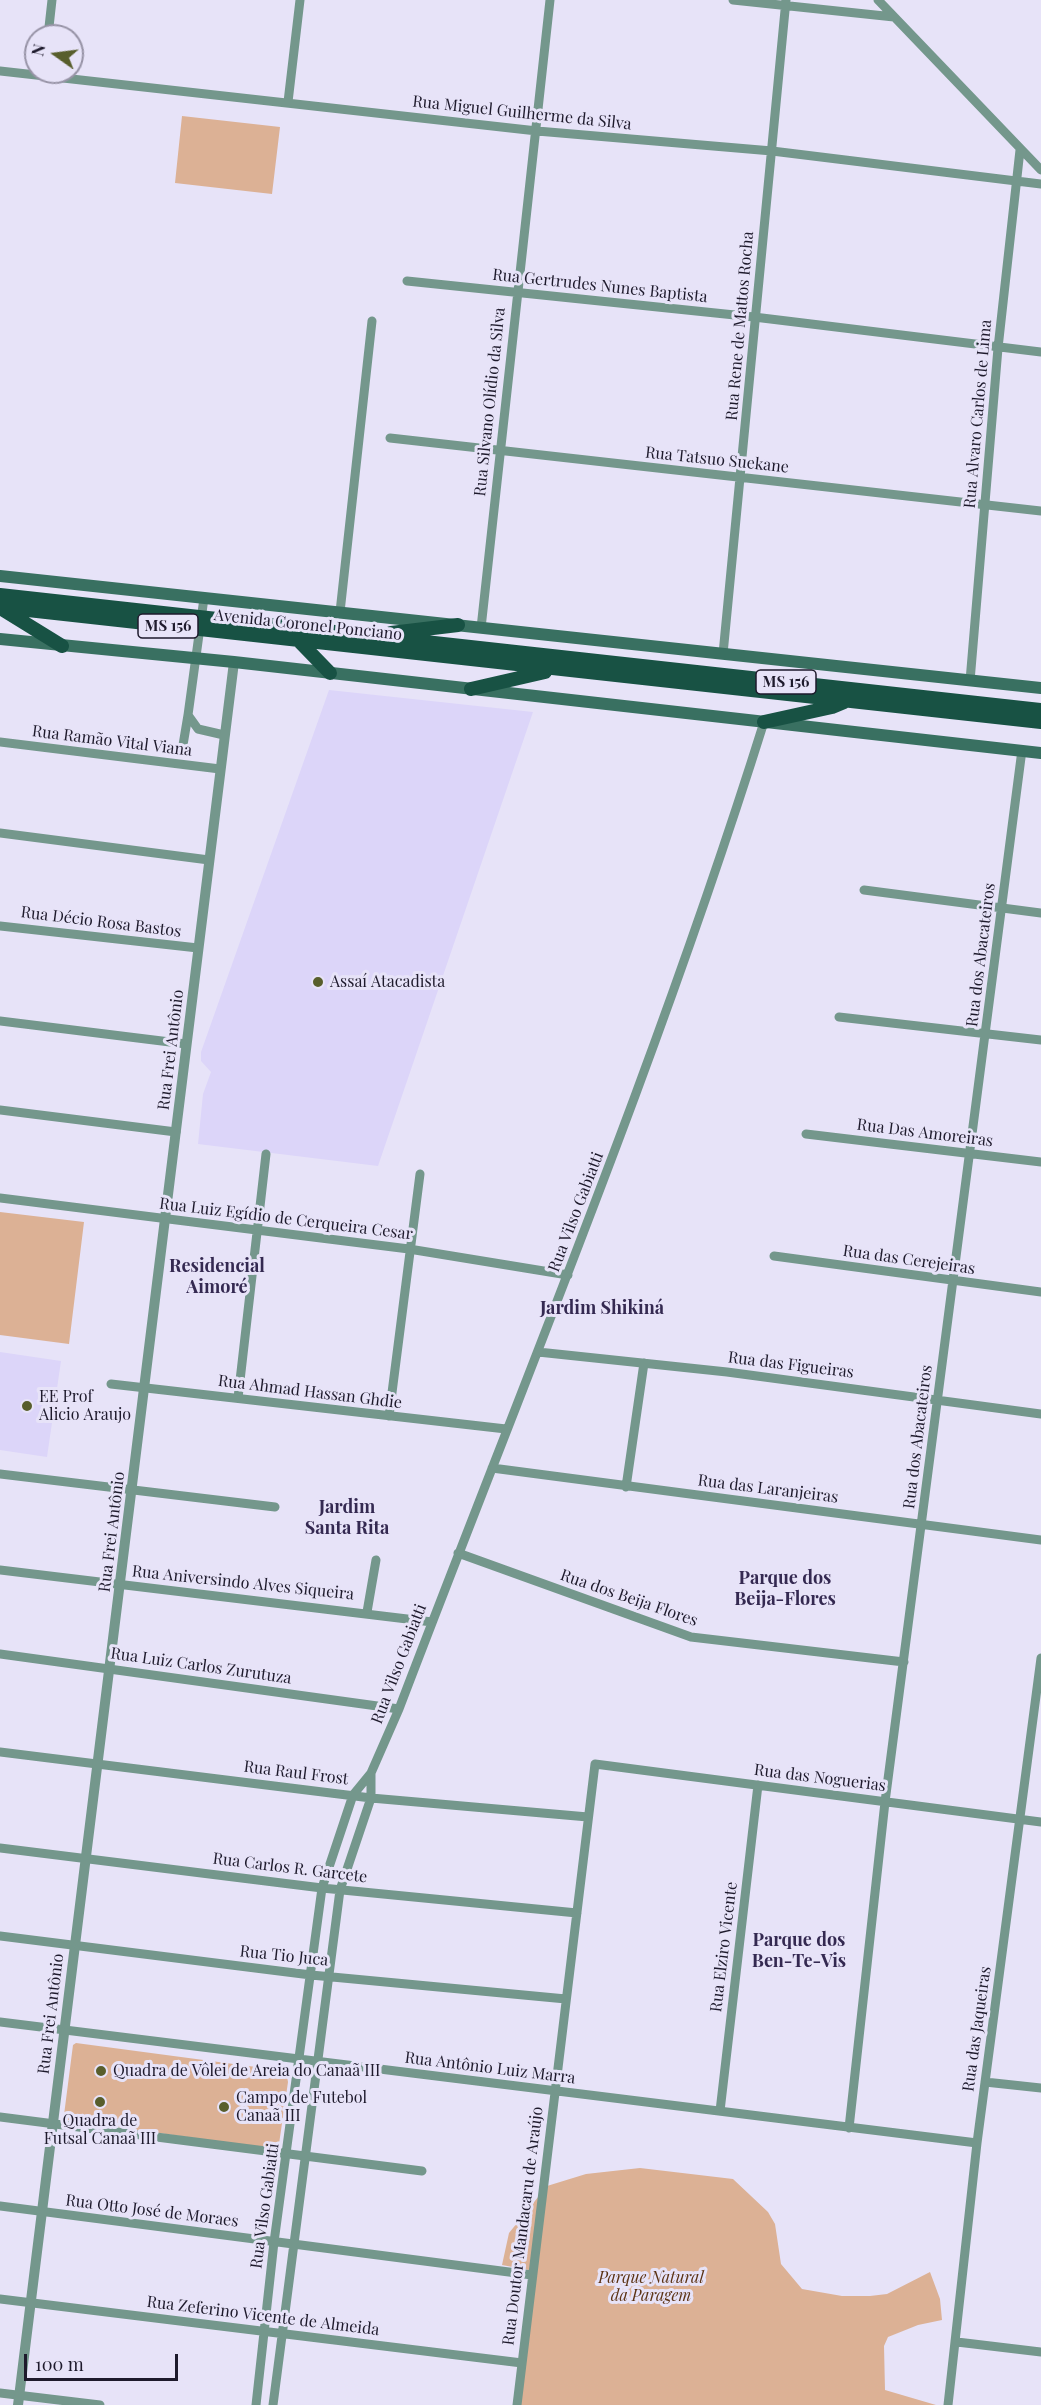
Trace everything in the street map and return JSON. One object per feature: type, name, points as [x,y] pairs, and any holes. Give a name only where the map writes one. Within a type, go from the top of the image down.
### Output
[{"type":"main road","points":[[0,576],[1041,688]]},
{"type":"main road","points":[[0,595],[201,623]]},
{"type":"main road","points":[[0,608],[62,645]]},
{"type":"main road","name":"Avenida Coronel Ponciano","points":[[0,608],[201,623],[245,628],[298,640],[1041,722]]},
{"type":"main road","points":[[245,628],[367,636],[458,625]]},
{"type":"main road","name":"MS 156","points":[[367,636],[1041,710]]},
{"type":"main road","points":[[0,639],[330,673],[1041,753]]},
{"type":"main road","points":[[298,640],[330,673]]},
{"type":"main road","points":[[471,689],[558,669]]},
{"type":"main road","points":[[764,722],[832,707],[847,701]]},
{"type":"street","points":[[49,24],[52,0]]},
{"type":"street","points":[[288,102],[300,0]]},
{"type":"street","name":"Rua Silvano Olídio da Silva","points":[[481,628],[550,0]]},
{"type":"street","points":[[733,0],[786,3],[894,17]]},
{"type":"street","points":[[878,0],[1041,170]]},
{"type":"street","name":"Rua Rene de Mattos Rocha","points":[[723,654],[786,3]]},
{"type":"street","name":"Rua Miguel Guilherme da Silva","points":[[0,71],[24,73]]},
{"type":"street","name":"Rua Miguel Guilherme da Silva","points":[[84,79],[537,131],[772,151],[1016,183],[1041,184]]},
{"type":"street","name":"Rua Alvaro Carlos de Lima","points":[[970,681],[998,348],[1020,150]]},
{"type":"street","name":"Rua Gertrudes Nunes Baptista","points":[[407,281],[756,317],[1041,352]]},
{"type":"street","points":[[340,612],[372,321]]},
{"type":"street","name":"Rua Tatsuo Suekane","points":[[390,438],[1041,511]]},
{"type":"street","points":[[182,751],[198,659],[204,598]]},
{"type":"street","name":"Rua Frei Antônio","points":[[18,2400],[234,663]]},
{"type":"street","points":[[188,716],[198,729],[224,735]]},
{"type":"street","name":"Rua Vilso Gabiatti","points":[[256,2405],[274,2242],[322,1888],[353,1794],[371,1773],[399,1709],[506,1429],[631,1113],[717,872],[764,722]]},
{"type":"street","name":"Rua Ramão Vital Viana","points":[[0,742],[220,769]]},
{"type":"street","name":"Rua dos Abacateiros","points":[[849,2128],[885,1802],[1022,750]]},
{"type":"street","points":[[0,833],[209,860]]},
{"type":"street","points":[[864,891],[1041,913]]},
{"type":"street","name":"Rua Décio Rosa Bastos","points":[[0,926],[198,948]]},
{"type":"street","points":[[839,1017],[1041,1040]]},
{"type":"street","points":[[0,1021],[186,1044]]},
{"type":"street","points":[[0,1110],[176,1132]]},
{"type":"street","name":"Rua Das Amoreiras","points":[[806,1134],[1041,1162]]},
{"type":"street","points":[[238,1398],[266,1154]]},
{"type":"street","points":[[389,1416],[420,1174]]},
{"type":"street","name":"Rua Luiz Egídio de Cerqueira Cesar","points":[[0,1198],[410,1249],[568,1275]]},
{"type":"street","name":"Rua das Cerejeiras","points":[[774,1256],[1041,1292]]},
{"type":"street","name":"Rua das Figueiras","points":[[538,1352],[938,1399],[1041,1414]]},
{"type":"street","points":[[627,1487],[644,1363]]},
{"type":"street","name":"Rua Ahmad Hassan Ghdie","points":[[111,1384],[506,1429]]},
{"type":"street","name":"Rua das Laranjeiras","points":[[492,1468],[1041,1540]]},
{"type":"street","points":[[0,1474],[275,1507]]},
{"type":"street","name":"Rua dos Beija Flores","points":[[458,1553],[691,1637],[903,1662]]},
{"type":"street","points":[[367,1612],[376,1560]]},
{"type":"street","name":"Rua Aniversindo Alves Siqueira","points":[[0,1570],[367,1612],[432,1622]]},
{"type":"street","name":"Rua Luiz Carlos Zurutuza","points":[[0,1654],[399,1709]]},
{"type":"street","name":"Rua das Jaqueiras","points":[[948,2405],[957,2342],[977,2143],[1041,1658]]},
{"type":"street","name":"Rua Raul Frost","points":[[0,1752],[371,1798],[588,1817]]},
{"type":"street","name":"Rua das Noguerias","points":[[595,1764],[1041,1822]]},
{"type":"street","name":"Rua Doutor Mandacaru de Araújo","points":[[517,2405],[595,1764]]},
{"type":"street","name":"Rua Vilso Gabiatti","points":[[273,2405],[340,1890],[371,1798],[371,1773]]},
{"type":"street","name":"Rua Elziro Vicente","points":[[720,2111],[758,1785]]},
{"type":"street","name":"Rua Carlos R. Garcete","points":[[0,1848],[322,1888],[577,1913]]},
{"type":"street","name":"Rua Tio Juca","points":[[0,1935],[75,1947],[310,1975],[566,1999]]},
{"type":"street","name":"Rua Antônio Luiz Marra","points":[[0,2022],[977,2143]]},
{"type":"street","points":[[985,2082],[1041,2088]]},
{"type":"street","points":[[0,2117],[422,2171]]},
{"type":"street","name":"Rua Otto José de Moraes","points":[[0,2206],[532,2276]]},
{"type":"street","name":"Rua Zeferino Vicente de Almeida","points":[[0,2299],[522,2363]]},
{"type":"street","points":[[957,2342],[1041,2352]]},
{"type":"street","points":[[0,2393],[18,2400],[100,2405]]},
{"type":"shaded area","points":[[329,690],[533,712],[378,1166],[198,1144],[203,1094],[211,1072],[201,1061],[201,1052]]},
{"type":"shaded area","name":"EE Prof Alicio Araujo","points":[[0,1352],[61,1361],[47,1457],[0,1450]]},
{"type":"green space","points":[[182,116],[280,127],[272,194],[175,183]]},
{"type":"green space","points":[[0,1212],[84,1222],[69,1344],[0,1335]]},
{"type":"green space","points":[[76,2043],[286,2071],[288,2082],[279,2144],[272,2149],[67,2120],[64,2115],[73,2045]]},
{"type":"green space","name":"Parque Natural da Paragem","points":[[640,2168],[733,2179],[768,2212],[775,2224],[781,2264],[802,2289],[842,2296],[887,2294],[930,2272],[940,2299],[942,2320],[918,2325],[888,2337],[884,2346],[885,2390],[936,2405],[514,2405],[534,2271],[502,2265],[509,2233],[547,2186],[586,2174]]},
{"type":"place","name":"Assaí Atacadista","points":[[318,982]]},
{"type":"place","name":"EE Prof Alicio Araujo","points":[[27,1406]]},
{"type":"place","name":"Quadra de Vôlei de Areia do Canaã III","points":[[101,2071]]},
{"type":"place","name":"Quadra de Futsal Canaã III","points":[[100,2102]]},
{"type":"place","name":"Campo de Futebol Canaã III","points":[[224,2107]]},
{"type":"district","name":"Residencial Aimoré","points":[[217,1276]]},
{"type":"district","name":"Jardim Shikiná","points":[[602,1308]]},
{"type":"district","name":"Jardim Santa Rita","points":[[347,1517]]},
{"type":"district","name":"Parque dos Beija-Flores","points":[[785,1588]]},
{"type":"district","name":"Parque dos Ben-Te-Vis","points":[[799,1950]]}]
